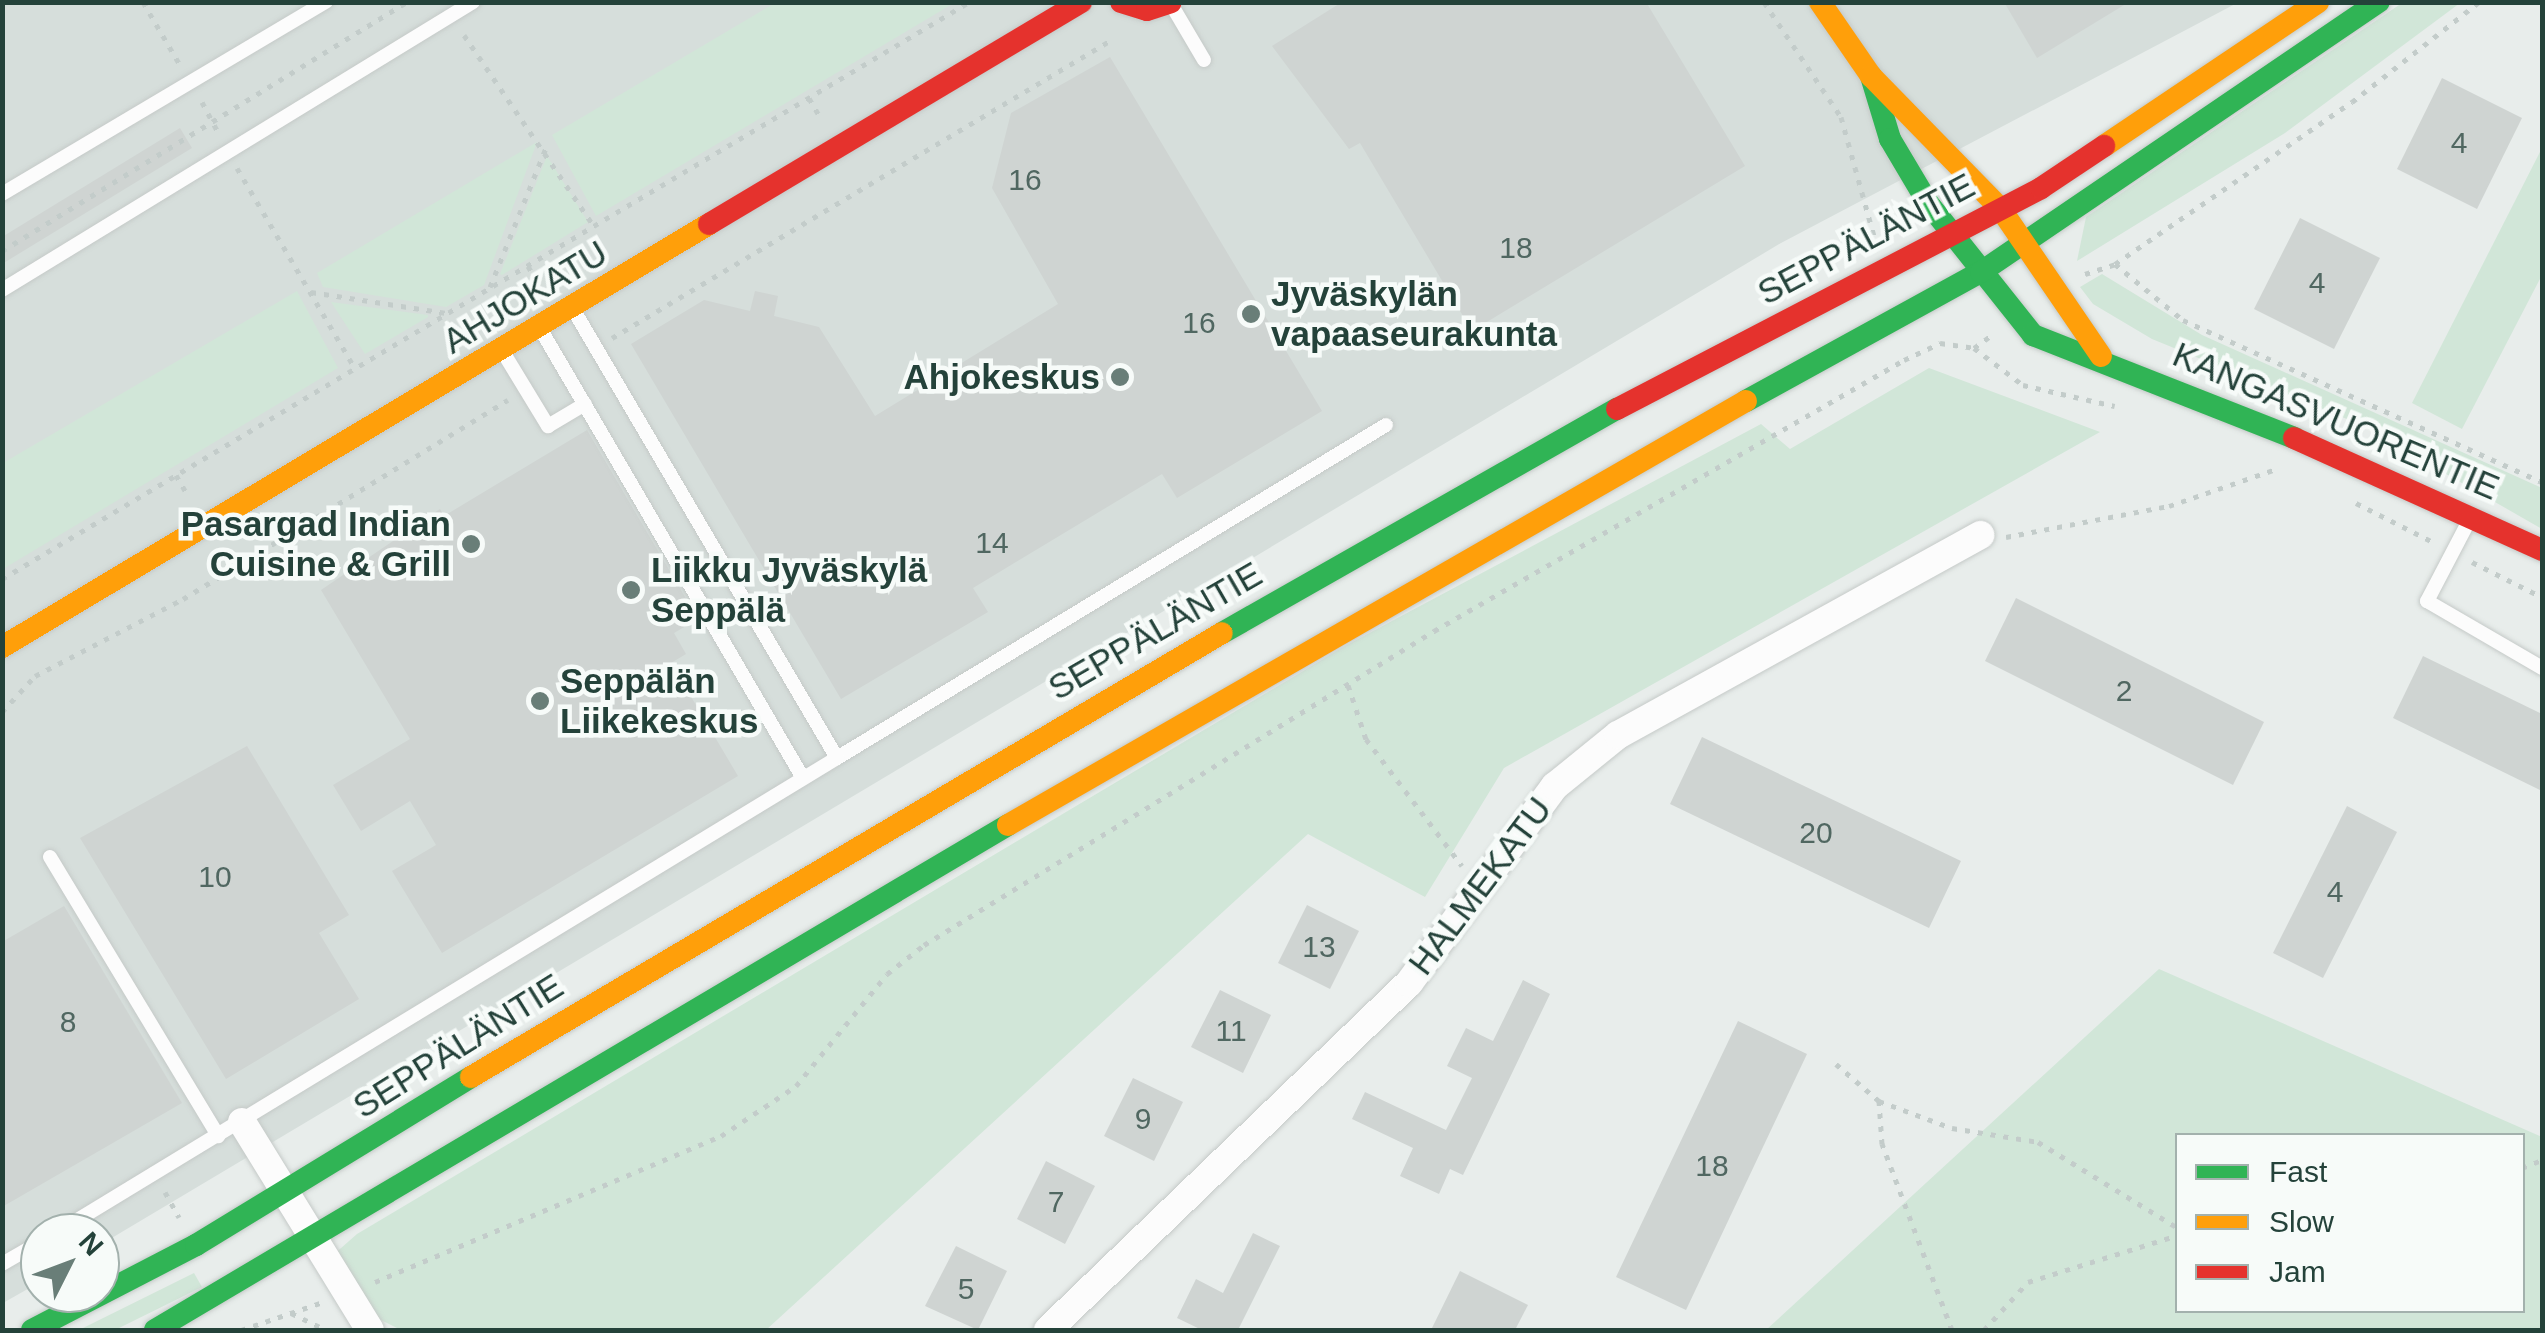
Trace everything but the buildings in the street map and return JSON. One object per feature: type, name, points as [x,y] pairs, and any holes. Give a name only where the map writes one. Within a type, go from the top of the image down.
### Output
[{"type":"main road","name":"AHJOKATU","points":[[2,647],[1081,2]]},
{"type":"main road","points":[[1121,2],[1147,10],[1171,3]]},
{"type":"main road","points":[[1820,2],[1871,76],[2000,208],[2101,356]]},
{"type":"main road","name":"SEPPÄLÄNTIE","points":[[32,1330],[284,1192],[1507,467],[2000,208],[2318,2]]},
{"type":"main road","points":[[155,1330],[1427,577],[1981,272],[2380,2]]},
{"type":"main road","name":"KANGASVUORENTIE","points":[[1871,76],[1890,140],[1950,231],[2016,318],[2052,348],[2101,356],[2542,550]]},
{"type":"street","name":"HALMEKATU","points":[[1048,1330],[1409,983],[1481,894],[1555,786],[1618,735],[1981,535]]},
{"type":"street","points":[[230,1129],[284,1192],[370,1330]]},
{"type":"lane","points":[[2,194],[189,79],[326,2]]},
{"type":"lane","points":[[2,290],[452,20],[472,2]]},
{"type":"lane","points":[[1171,3],[1204,60]]},
{"type":"lane","points":[[573,308],[837,758]]},
{"type":"lane","points":[[540,328],[803,778]]},
{"type":"lane","points":[[502,350],[548,426],[584,404]]},
{"type":"lane","points":[[89,1213],[1386,425]]},
{"type":"lane","points":[[2472,516],[2427,600],[2434,612],[2542,668]]},
{"type":"lane","points":[[50,857],[230,1129]]},
{"type":"path","points":[[143,2],[355,368]]},
{"type":"path","points":[[2,251],[211,116],[406,2]]},
{"type":"path","points":[[2,579],[970,2]]},
{"type":"path","points":[[1764,2],[1842,117],[1890,266]]},
{"type":"path","points":[[2054,292],[2115,264],[2479,2]]},
{"type":"path","points":[[452,20],[547,146],[594,226]]},
{"type":"path","points":[[490,288],[547,146]]},
{"type":"path","points":[[2115,264],[2182,320],[2542,482]]},
{"type":"path","points":[[310,292],[447,314]]},
{"type":"path","points":[[1974,348],[2016,318]]},
{"type":"path","points":[[241,1330],[348,1293],[721,1136],[796,1086],[887,974],[924,945],[1348,684],[1904,360],[1940,343],[1974,348],[2023,384],[2082,405],[2133,407]]},
{"type":"path","points":[[1981,535],[2024,538],[2169,506],[2284,467],[2267,460]]},
{"type":"path","points":[[2351,501],[2542,597]]},
{"type":"path","points":[[1348,684],[1366,739],[1481,894]]},
{"type":"path","points":[[1836,1064],[1879,1101],[1952,1128],[2038,1142],[2175,1230]]},
{"type":"path","points":[[1879,1101],[1882,1144],[1952,1330]]},
{"type":"path","points":[[1984,1330],[2028,1282],[2175,1233]]},
{"type":"path","points":[[291,1313],[326,1330]]},
{"type":"shaded area","points":[[2,3],[2237,3],[1781,243],[120,1233],[120,1213],[20,1213],[20,1293],[3,1303]]},
{"type":"green space","points":[[775,3],[954,3],[596,216],[552,135]]},
{"type":"green space","points":[[2402,3],[2460,3],[2285,133],[2077,261],[2086,217]]},
{"type":"green space","points":[[537,142],[484,285],[446,307],[323,287],[317,273]]},
{"type":"green space","points":[[2542,148],[2542,275],[2462,429],[2412,403]]},
{"type":"green space","points":[[547,156],[588,222],[502,275],[500,274]]},
{"type":"green space","points":[[2102,274],[2202,335],[2542,488],[2542,529],[2359,424],[2152,339],[2093,304],[2080,287]]},
{"type":"green space","points":[[297,291],[338,368],[3,569],[3,463]]},
{"type":"green space","points":[[331,302],[428,315],[428,317],[365,354]]},
{"type":"green space","points":[[1929,368],[2100,432],[1504,768],[1425,897],[1308,834],[766,1330],[401,1330],[363,1311],[332,1256],[357,1234],[1345,646],[1761,424],[1790,449]]},
{"type":"green space","points":[[2159,969],[2542,1137],[2542,1330],[1766,1330]]},
{"type":"green space","points":[[194,1273],[202,1287],[115,1330],[79,1330]]},
{"type":"traffic: fast","points":[[1746,401],[1981,272],[2379,2]]},
{"type":"traffic: fast","points":[[1871,76],[1890,139],[1928,203],[2033,335],[2294,438]]},
{"type":"traffic: fast","points":[[1222,633],[1617,409]]},
{"type":"traffic: fast","points":[[155,1330],[1008,825]]},
{"type":"traffic: fast","points":[[32,1330],[196,1245],[471,1077]]},
{"type":"traffic: slow","points":[[1820,2],[1871,76],[2000,208],[2101,356]]},
{"type":"traffic: slow","points":[[2104,146],[2318,2]]},
{"type":"traffic: slow","points":[[2,647],[709,224]]},
{"type":"traffic: slow","points":[[1008,825],[1746,401]]},
{"type":"traffic: slow","points":[[471,1077],[1222,633]]},
{"type":"traffic: jam","points":[[709,224],[1081,2]]},
{"type":"traffic: jam","points":[[1121,2],[1147,10],[1171,2]]},
{"type":"traffic: jam","points":[[1617,409],[2041,188],[2104,146]]},
{"type":"traffic: jam","points":[[2294,438],[2542,550]]},
{"type":"place","name":"Jyväskylän vapaaseurakunta","points":[[1251,314]]},
{"type":"place","name":"Ahjokeskus","points":[[1120,377]]},
{"type":"place","name":"Pasargad Indian Cuisine & Grill","points":[[471,544]]},
{"type":"place","name":"Liikku Jyväskylä Seppälä","points":[[631,590]]},
{"type":"place","name":"Seppälän Liikekeskus","points":[[540,701]]}]
